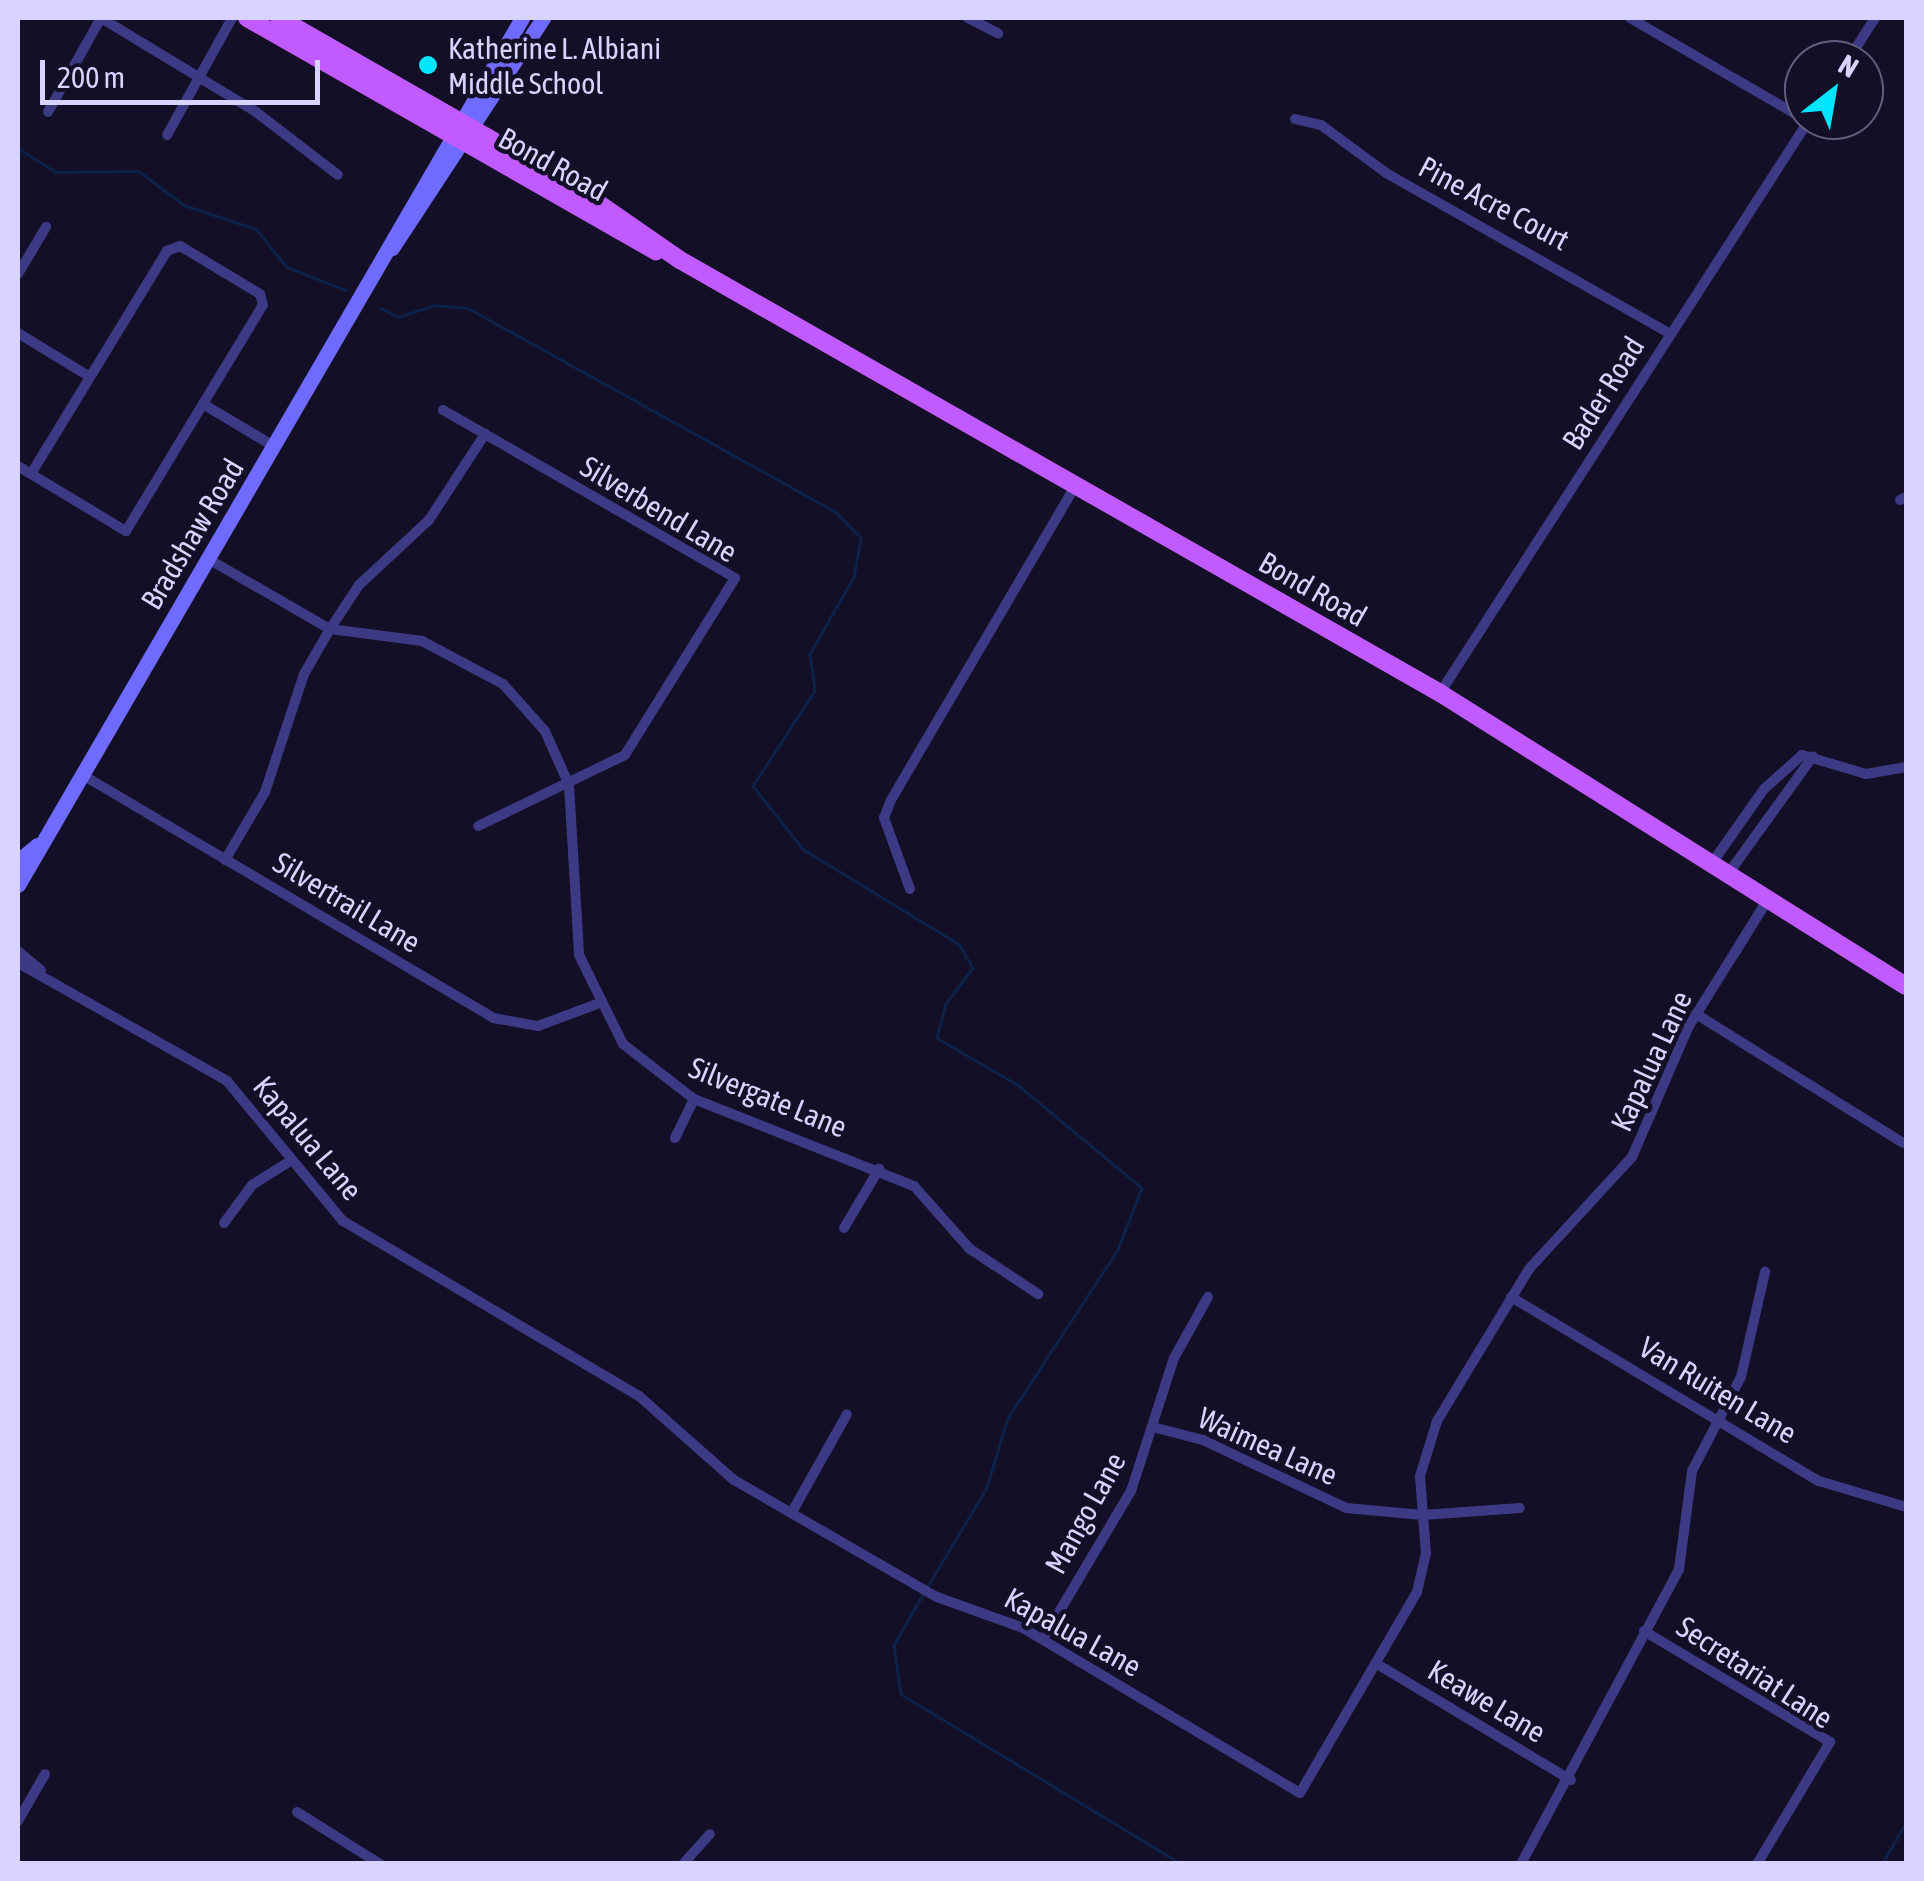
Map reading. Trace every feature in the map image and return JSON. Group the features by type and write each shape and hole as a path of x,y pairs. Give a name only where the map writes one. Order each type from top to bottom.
{"main road":[{"name":"Bond Road","path":"247,18 622,218 680,260"},
{"name":"Bond Road","path":"279,18 462,134 548,194 680,260 1440,692 1906,986"},
{"name":"Bradshaw Road","path":"462,134 522,18"},
{"name":"Bradshaw Road","path":"18,884 37,845 210,560 390,249 462,134 543,18"},
{"path":"548,194 622,218"},
{"name":"Bradshaw Road","path":"18,861 37,845"}],"street":[{"path":"48,112 101,18 197,76 338,175"},
{"path":"167,135 232,18"},
{"path":"968,18 998,32"},
{"path":"1630,18 1784,107"},
{"path":"1861,40 1875,18"},
{"name":"Pine Acre Court","path":"1295,119 1321,125 1386,173 1670,334"},
{"name":"Bader Road","path":"1440,692 1794,140"},
{"path":"18,274 46,227"},
{"path":"18,466 31,474 126,531 263,305 260,294 180,246 166,251 31,474"},
{"path":"18,333 90,378"},
{"path":"202,404 276,447"},
{"name":"Silverbend Lane","path":"444,410 735,578 633,746 604,772 570,785"},
{"path":"226,860 265,792 304,674 330,629 374,569 430,520 485,434"},
{"path":"910,889 884,818 891,800 1076,485"},
{"name":"Silvergate Lane","path":"210,560 330,629 422,642 486,671 534,716 570,785 576,936 597,1004 636,1058 694,1099 914,1186 970,1249 1038,1294"},
{"path":"1728,874 1813,756"},
{"path":"1712,863 1764,789 1795,760 1813,756 1866,774 1906,767"},
{"name":"Silvertrail Lane","path":"81,774 493,1018 538,1026 597,1004"},
{"path":"478,826 570,785"},
{"name":"Kapalua Lane","path":"18,950 42,971 227,1081 343,1221 639,1396 715,1466 938,1597 1043,1639 1300,1792 1417,1592 1428,1438 1511,1297 1548,1244 1632,1156 1696,1014 1768,899"},
{"name":"Kapalua Lane","path":"18,963 42,971"},
{"path":"1696,1014 1903,1144"},
{"path":"675,1138 694,1099"},
{"path":"224,1223 252,1185 292,1160"},
{"path":"844,1228 879,1169"},
{"name":"Secretariat Lane","path":"1522,1864 1571,1780 1679,1569 1686,1491 1746,1362 1765,1272"},
{"name":"Mango Lane","path":"1043,1639 1131,1491 1174,1358 1208,1297"},
{"name":"Van Ruiten Lane","path":"1511,1297 1834,1488 1906,1508"},
{"path":"792,1512 847,1414"},
{"name":"Waimea Lane","path":"1153,1427 1203,1440 1319,1500 1422,1516 1520,1508"},
{"name":"Secretariat Lane","path":"1644,1631 1830,1742 1757,1864"},
{"name":"Keawe Lane","path":"1376,1664 1571,1780"},
{"path":"18,1820 45,1774"},
{"path":"297,1812 380,1864"},
{"path":"683,1864 710,1834"}],"waterway":[{"path":"18,148 56,172 139,171 184,205 256,229 287,267 346,290"},
{"path":"381,308 398,317 434,305 468,308 836,512 861,538 854,577 810,654 815,691 753,786 803,849 960,945 973,968 946,1004 937,1038 1018,1085 1142,1188 1118,1250 1008,1418 987,1488 927,1588"},
{"path":"923,1595 894,1645 901,1694 1182,1864"},
{"path":"1882,1864 1906,1822"}],"place":[{"name":"Katherine L. Albiani Middle School","path":"428,65"}]}
